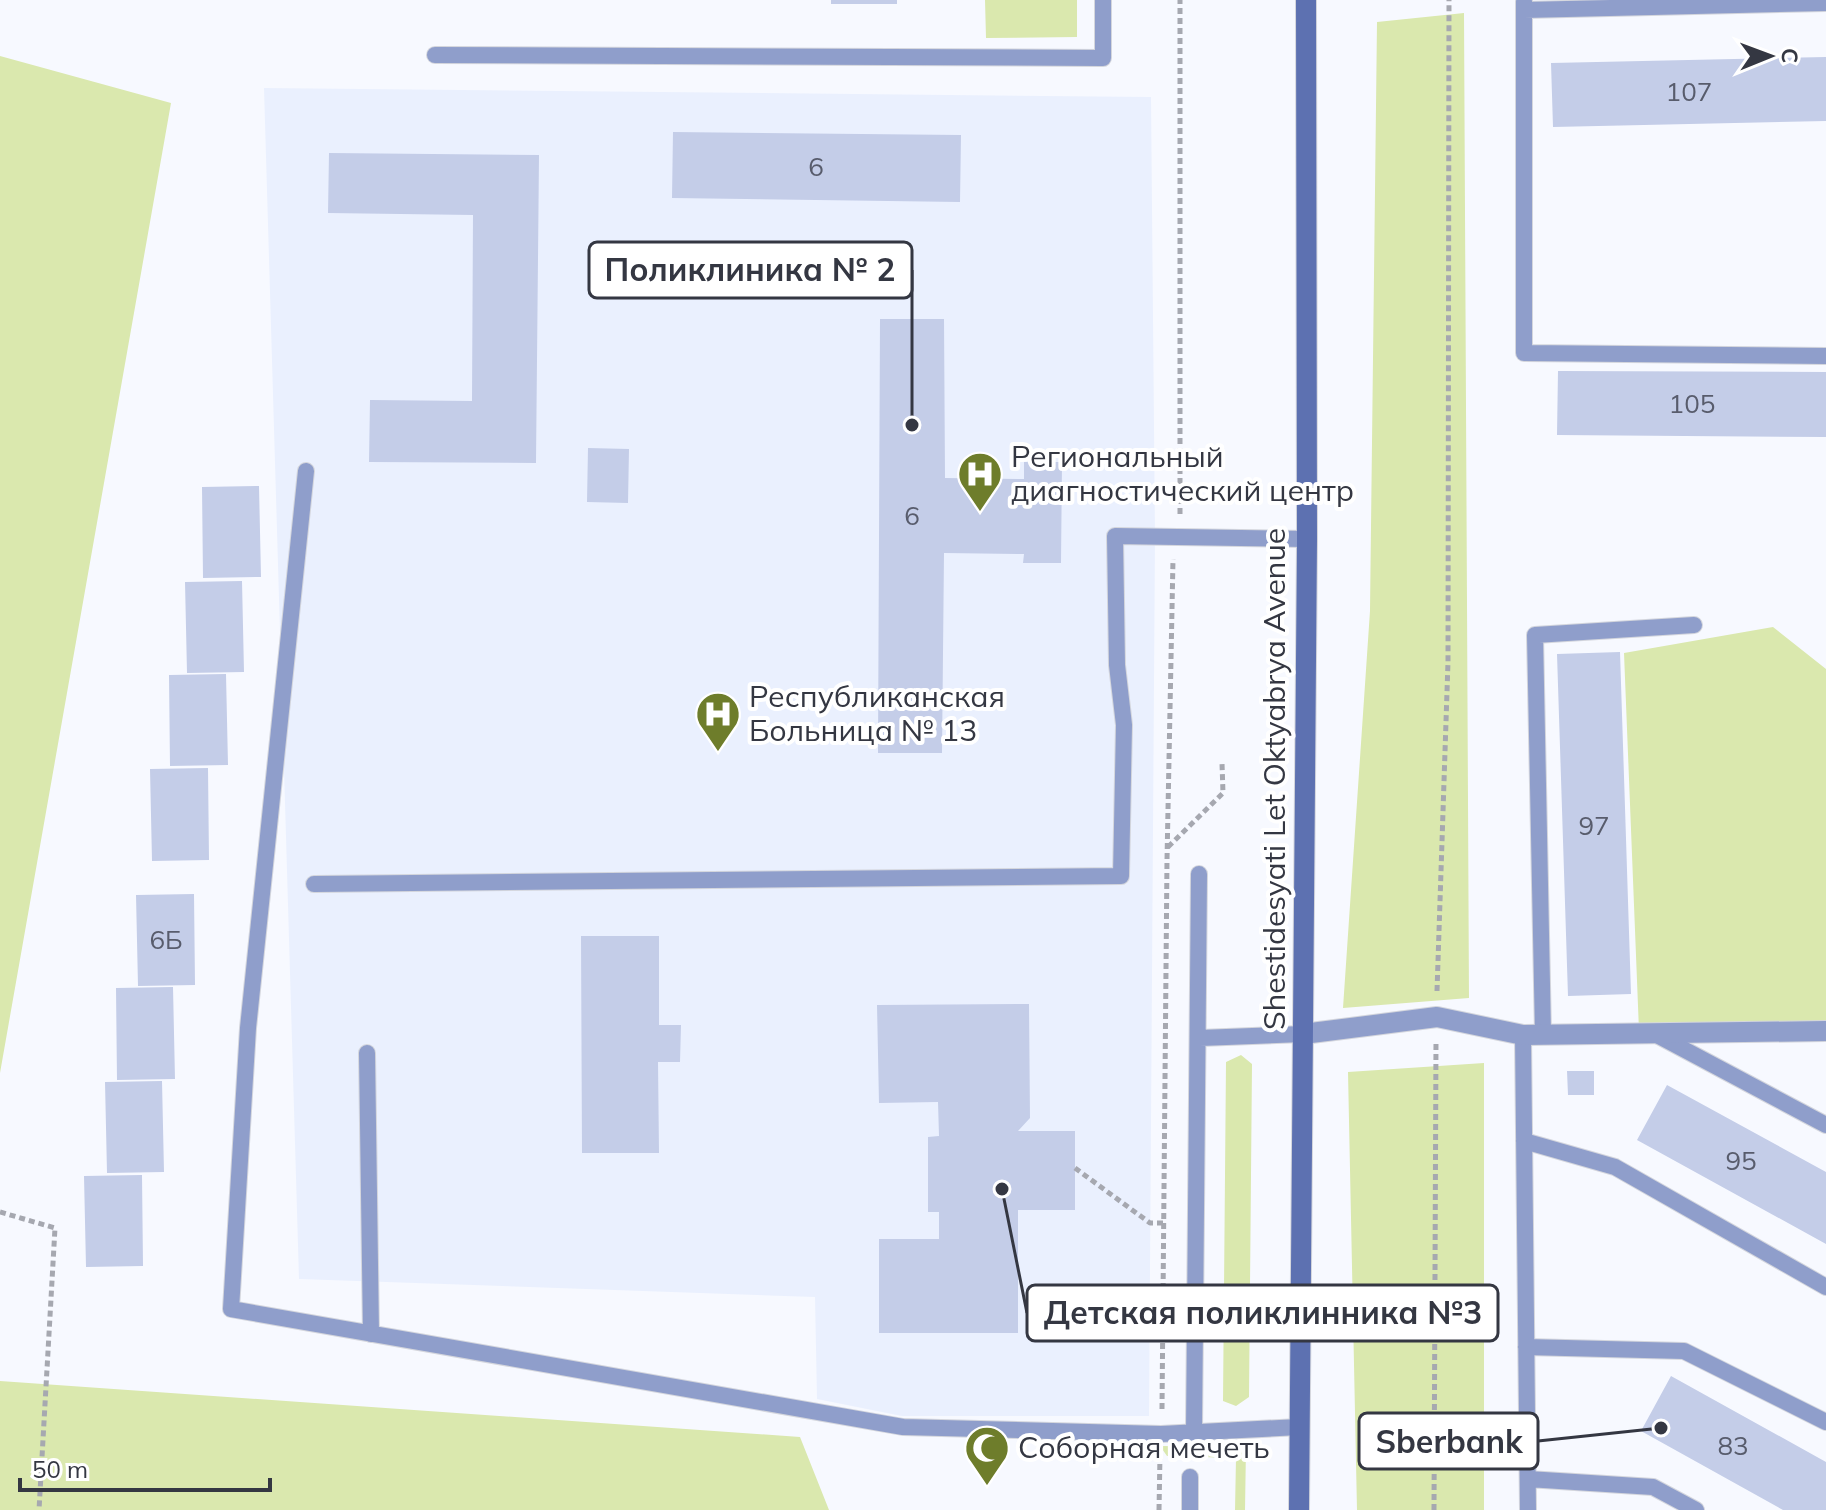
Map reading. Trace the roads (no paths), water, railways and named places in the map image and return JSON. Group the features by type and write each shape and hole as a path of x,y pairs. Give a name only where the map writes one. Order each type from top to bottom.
{"main road":[{"name":"Shestidesyati Let Oktyabrya Avenue","path":"1299,1510 1307,539 1306,0"}],"street":[{"path":"1303,1034 1437,1017 1533,1035 1826,1031"}],"lane":[{"path":"435,55 1103,58 1103,0"},
{"path":"1826,3 1524,5 1524,353 1826,356"},
{"path":"306,471 248,1028 231,1309 903,1427 1161,1434 1299,1427"},
{"path":"314,884 1121,876 1124,725 1117,665 1115,536 1307,539"},
{"path":"1528,1510 1524,1141 1533,1035 1535,635 1694,625"},
{"path":"1194,1433 1200,1038 1199,874"},
{"path":"1654,1033 1826,1125"},
{"path":"1200,1038 1303,1034"},
{"path":"367,1053 371,1334"},
{"path":"1524,1141 1615,1167 1826,1287"},
{"path":"1526,1347 1684,1351 1826,1422"},
{"path":"1190,1477 1190,1510"},
{"path":"1528,1479 1653,1487 1696,1510"}],"place":[{"name":"Поликлиника № 2","path":"912,425"},
{"name":"Региональный диагностический центр","path":"980,513"},
{"name":"Республиканская Больница № 13","path":"718,753"},
{"name":"Детская поликлинника №3","path":"1002,1189"},
{"name":"Sberbank","path":"1661,1428"},
{"name":"Соборная мечеть","path":"987,1487"}]}
